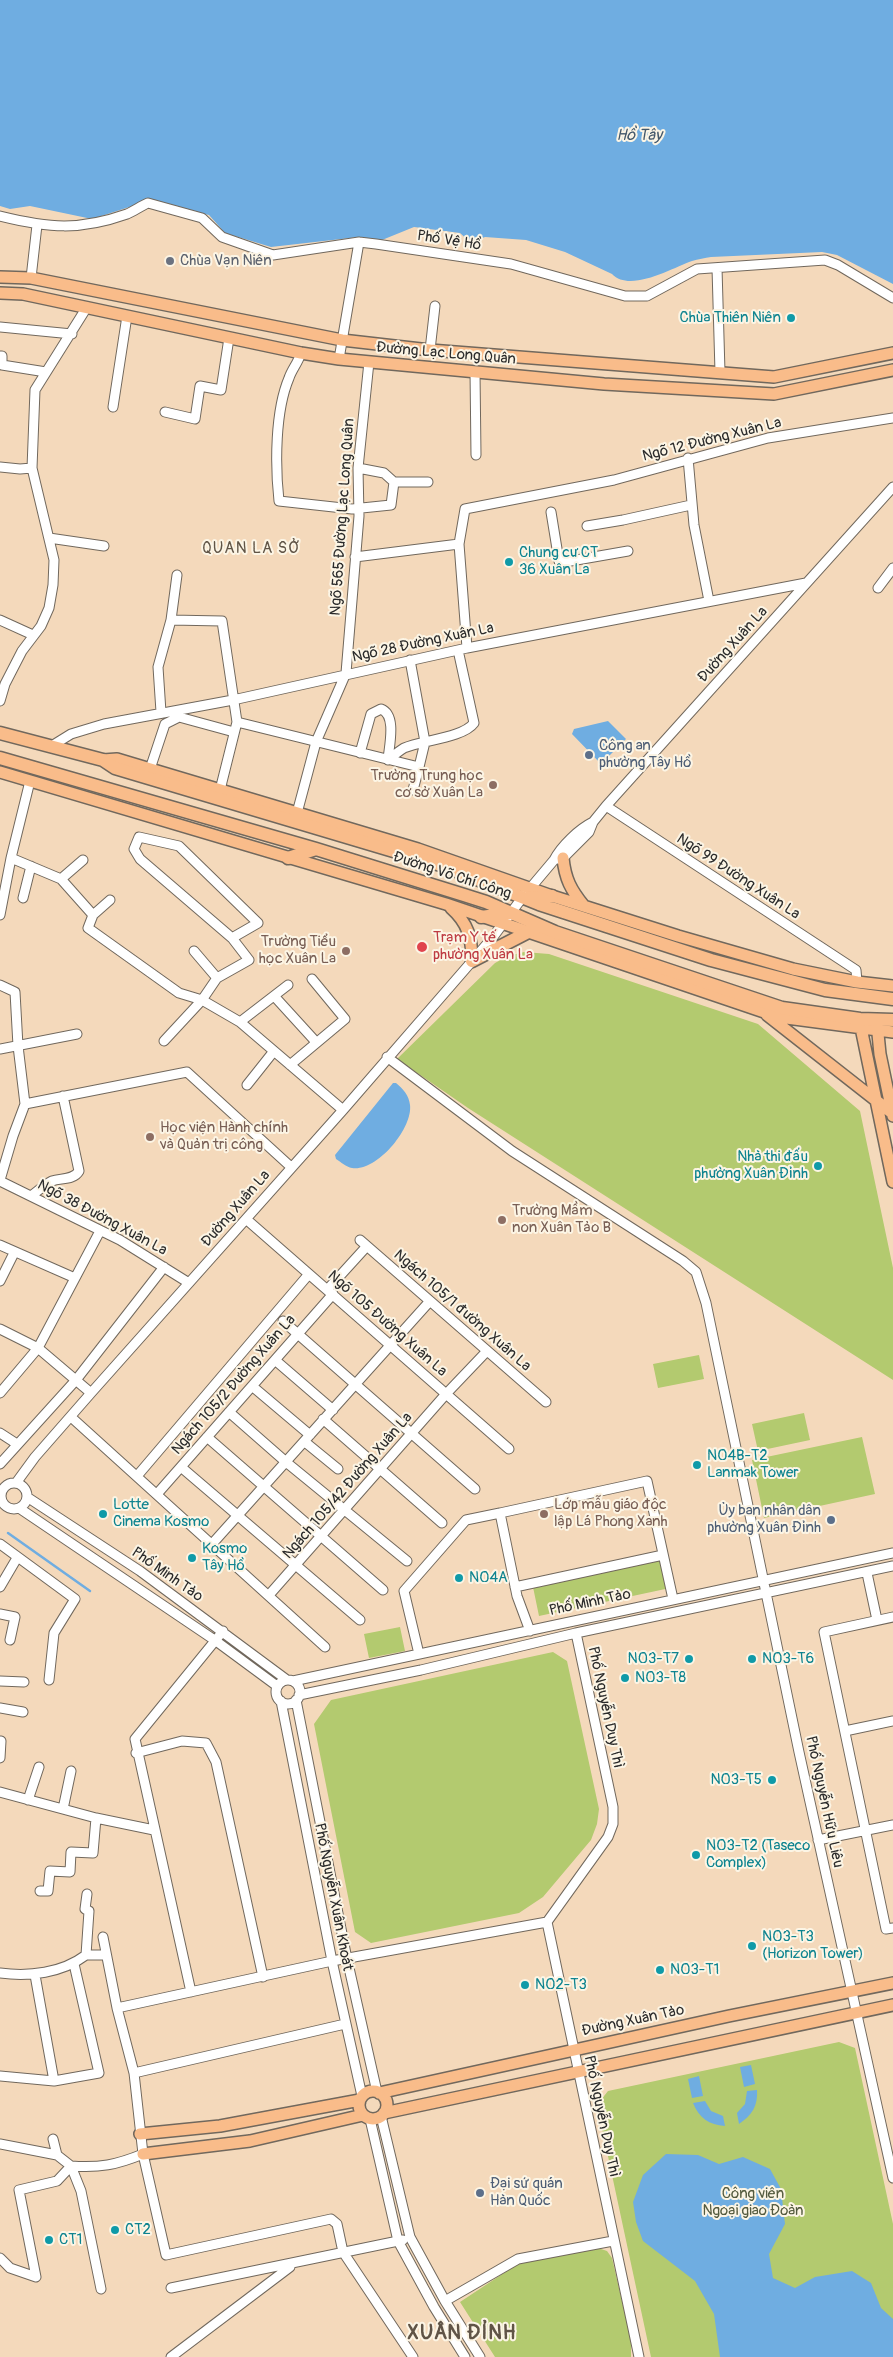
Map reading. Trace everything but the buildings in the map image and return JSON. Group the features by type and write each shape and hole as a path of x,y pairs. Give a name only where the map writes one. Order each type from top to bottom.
{"highway":[{"name":"Đường Võ Chí Công","path":"0,733 103,760 115,768 444,866 488,883 526,893 711,960 789,982 845,994 893,999"},
{"name":"Đường Võ Chí Công","path":"0,758 316,849 471,897 569,937 782,1008 877,1025 893,1020"},
{"path":"288,858 316,849"},
{"path":"481,871 488,883"},
{"path":"526,893 552,896"},
{"path":"481,917 512,913"},
{"path":"472,961 540,926"},
{"path":"569,937 578,948"},
{"path":"778,1017 812,1013"}],"main road":[{"name":"Đường Lạc Long Quân","path":"0,277 31,278 161,306 342,340 430,350 774,377 893,353"},
{"name":"Đường Lạc Long Quân","path":"0,293 23,294 301,353 339,359 604,384 774,394 893,370"},
{"name":"Đường Võ Chí Công","path":"103,760 117,759 297,812 481,871 526,893"},
{"name":"Đường Võ Chí Công","path":"0,772 446,904 778,1017 860,1023"},
{"path":"559,859 570,888 584,906"},
{"path":"552,896 769,962 856,982 893,986"},
{"path":"446,904 462,918 471,935 472,961"},
{"path":"764,1012 876,1100 892,1115"},
{"path":"860,1023 893,1182"},
{"name":"Đường Võ Chí Công","path":"877,1025 893,1032"},
{"path":"877,1025 880,1054 892,1115"},
{"name":"Đường Xuân Tảo","path":"378,2093 893,1983"},
{"path":"143,2154 250,2140 375,2116 893,2005"},
{"path":"140,2134 220,2126 361,2098 370,2092 378,2093 386,2100 386,2109 375,2116"},
{"path":"361,2098 359,2109 375,2116"}],"street":[{"name":"Phố Vệ Hồ","path":"0,216 37,225 80,225 130,213 148,203 202,218 222,238 273,255 359,242 511,264 625,296 647,296 690,272 717,268 825,260 893,298"},
{"path":"31,278 37,225"},
{"path":"339,359 359,242"},
{"path":"717,268 720,372"},
{"path":"430,350 435,306"},
{"path":"0,701 2,684 22,651 41,626 49,608 53,585 54,560 42,517 32,468 35,390 72,334 87,307"},
{"path":"113,406 128,316"},
{"path":"0,327 72,334"},
{"path":"165,412 195,419 200,386 220,390 229,338"},
{"path":"301,353 289,377 278,422 279,501 352,509 390,504 394,482"},
{"path":"0,356 2,356 2,365 46,372"},
{"name":"Ngõ 565 Đường Lạc Long Quân","path":"297,812 316,742 346,673 360,507 358,468 369,362"},
{"path":"475,372 476,455"},
{"name":"Ngõ 12 Đường Xuân La","path":"459,544 465,509 614,480 688,458 768,438 893,418"},
{"path":"688,458 692,505 709,601"},
{"path":"0,467 20,470 32,468"},
{"path":"358,468 384,473 394,482 428,482"},
{"name":"Đường Xuân La","path":"16,1483 35,1457 343,1110 472,961 526,893 589,832 593,822 606,806 893,487"},
{"path":"588,526 692,505"},
{"path":"551,512 559,562 628,551"},
{"path":"49,538 104,546"},
{"path":"355,557 459,544 462,649 474,723 464,731 404,748 388,760"},
{"path":"878,588 893,568"},
{"path":"161,712 158,667 171,620 178,574"},
{"name":"Ngõ 28 Đường Xuân La","path":"50,747 71,734 104,724 233,700 346,673 462,649 806,583"},
{"path":"0,620 33,635"},
{"path":"171,620 222,621 235,727 220,790"},
{"path":"410,660 425,742 413,790"},
{"path":"360,753 371,714 380,709 385,711 390,718 388,760"},
{"path":"150,769 165,724 171,719 179,717 316,742 418,767"},
{"path":"0,915 11,858 30,781"},
{"name":"Ngõ 99 Đường Xuân La","path":"606,806 856,970 856,982"},
{"path":"164,1041 202,1000 217,978 249,960 232,938 148,868 136,854 134,849 136,839 139,837 179,846 258,923 232,938"},
{"path":"11,858 61,879 93,915"},
{"path":"61,879 83,860"},
{"path":"23,898 31,866"},
{"path":"110,900 93,915 88,928 179,993 202,1000 240,1022 343,1110"},
{"path":"194,951 217,978"},
{"path":"290,1064 345,1019 312,979"},
{"path":"0,985 16,992 18,1046 25,1104 0,1180"},
{"path":"240,1022 275,997 288,985"},
{"path":"275,997 316,1042"},
{"path":"0,1050 77,1034"},
{"path":"247,1085 274,1051"},
{"name":"Phố Nguyễn Hữu Liêu","path":"387,1057 512,1151 691,1266 700,1282 706,1303 818,1840 893,2178"},
{"path":"25,1104 187,1072 291,1167"},
{"path":"32,1196 53,1181 72,1176 79,1170 62,1096"},
{"name":"Ngõ 38 Đường Xuân La","path":"0,1180 100,1231 189,1283"},
{"name":"Ngõ 105 Đường Xuân La","path":"246,1219 509,1449"},
{"path":"0,1393 38,1348 100,1231"},
{"name":"Ngách 105/1 đường Xuân La","path":"330,1292 364,1243 546,1402"},
{"path":"0,1246 75,1278"},
{"path":"0,1281 14,1253"},
{"path":"0,1464 76,1380 164,1267"},
{"path":"137,1476 309,1274"},
{"name":"Ngách 105/2 Đường Xuân La","path":"157,1494 298,1333 330,1292"},
{"path":"212,1544 236,1515 333,1410 389,1344 430,1301"},
{"path":"283,1320 475,1489"},
{"path":"0,1329 38,1348 91,1393"},
{"name":"Ngách 105/42 Đường Xuân La","path":"270,1595 411,1433 487,1351"},
{"path":"274,1360 333,1410"},
{"path":"252,1386 338,1469"},
{"path":"229,1412 286,1462 408,1561"},
{"path":"71,1417 270,1595 325,1647"},
{"path":"323,1419 379,1470 442,1523"},
{"path":"0,1433 17,1444"},
{"path":"207,1437 383,1590"},
{"path":"180,1466 360,1620"},
{"path":"419,1654 404,1592 466,1520 647,1481 673,1599"},
{"path":"16,1483 25,1488 27,1497 24,1505 19,1508 8,1507 1,1503 2,1486 16,1483"},
{"name":"Phố Minh Tảo","path":"27,1497 140,1571 290,1680 893,1552"},
{"name":"Phố Minh Tảo","path":"19,1508 216,1641 277,1686"},
{"path":"500,1513 515,1587 530,1630"},
{"path":"0,1544 75,1598 54,1633 49,1680"},
{"path":"515,1587 663,1555"},
{"path":"0,1587 17,1558"},
{"name":"Phố Minh Tảo","path":"297,1698 576,1633 868,1573 893,1566"},
{"path":"868,1573 878,1620"},
{"path":"0,1614 15,1617 10,1640"},
{"path":"893,1617 824,1632 886,1929 893,1928"},
{"path":"191,1992 136,1753 135,1739 223,1632"},
{"name":"Phố Nguyễn Duy Thì","path":"576,1633 594,1726 613,1807 612,1824 608,1837 547,1922 639,2357"},
{"path":"297,1698 290,1703 281,1701 276,1694 277,1686 290,1680 299,1689 297,1698 347,1959 378,2093"},
{"path":"0,1681 24,1682"},
{"name":"Phố Nguyễn Xuân Khoát","path":"281,1701 361,2098"},
{"path":"0,1708 23,1712"},
{"path":"845,1731 893,1721"},
{"path":"0,1758 1,1741"},
{"path":"136,1753 182,1741 206,1743 212,1750 263,1977"},
{"path":"28,1800 39,1767"},
{"path":"63,1809 71,1771"},
{"path":"0,1792 96,1818 154,1830"},
{"path":"40,1891 48,1891 50,1871 70,1872 71,1852 93,1853 96,1818"},
{"path":"818,1840 893,1824"},
{"path":"86,1955 87,1922 90,1912 85,1909 87,1894"},
{"path":"117,2008 332,1961 547,1922"},
{"path":"103,1937 117,2008 134,2073 143,2154 166,2255 331,2219 337,2224 342,2252 413,2357"},
{"path":"0,1973 35,1975 74,1964 86,1955 106,1955"},
{"path":"0,2076 54,2081 99,2073 74,1964"},
{"path":"35,1975 54,2081"},
{"path":"134,2073 345,2024"},
{"path":"375,2116 410,2237 444,2301 480,2357"},
{"path":"375,2116 398,2241 434,2307 465,2357"},
{"path":"53,2139 57,2155"},
{"path":"0,2144 57,2155 71,2166 81,2191 101,2289"},
{"path":"71,2166 95,2168 114,2165 143,2154"},
{"path":"0,2258 10,2268 36,2277 19,2190 57,2181 71,2166"},
{"path":"172,2288 294,2264 410,2237"},
{"path":"444,2301 518,2259 613,2241"},
{"path":"171,2357 294,2264"}],"green space":[{"path":"524,952 549,954 758,1024 860,1111 893,1268 893,1380 468,1108 397,1059 495,963 508,956"},
{"path":"699,1355 704,1379 658,1388 653,1364"},
{"path":"804,1413 810,1440 758,1451 752,1424"},
{"path":"862,1437 875,1494 764,1518 752,1460"},
{"path":"663,1558 670,1588 539,1616 533,1587"},
{"path":"400,1627 405,1651 369,1658 364,1634"},
{"path":"553,1652 567,1661 599,1809 597,1824 591,1840 543,1897 519,1913 371,1943 355,1932 314,1724 331,1700"},
{"name":"Công viên Ngoại giao Đoàn","path":"839,2042 855,2048 893,2224 893,2357 651,2357 597,2105 608,2091"},
{"path":"598,2248 607,2251 612,2258 631,2340 631,2357 495,2357 460,2302 519,2263"}],"water":[{"name":"Hồ Tây","path":"0,0 893,0 893,284 837,255 822,252 711,257 692,261 651,277 629,281 620,279 565,252 526,240 485,237 471,243 460,233 414,227 382,240 359,237 271,247 225,233 209,215 148,201 92,219 30,206 10,209 0,206"},
{"path":"608,721 626,739 601,764 572,734 574,729"},
{"path":"393,1083 396,1083 405,1092 410,1105 406,1125 400,1136 392,1147 372,1163 362,1167 352,1168 346,1166 336,1159 335,1155"},
{"path":"751,2065 755,2084 744,2087 740,2067"},
{"path":"699,2076 703,2096 692,2098 688,2079"},
{"path":"757,2090 753,2110 739,2124 737,2113 745,2104 747,2091"},
{"path":"705,2101 711,2111 723,2116 725,2126 709,2122 698,2113 693,2103"},
{"path":"666,2154 698,2155 719,2164 743,2157 770,2169 781,2189 785,2224 769,2254 773,2278 795,2288 815,2277 852,2271 871,2283 881,2308 893,2319 893,2357 720,2357 714,2314 695,2281 643,2241 636,2222 633,2202 643,2175"}],"waterway":[{"path":"8,1533 90,1591"}],"place":[{"name":"Chùa Vạn Niên","path":"170,261"},
{"name":"Chùa Thiên Niên","path":"791,318"},
{"name":"Chung cư CT 36 Xuân La","path":"509,562"},
{"name":"Công an phường Tây Hồ","path":"589,755"},
{"name":"Trường Trung học cơ sở Xuân La","path":"493,785"},
{"name":"Trạm Y tế phường Xuân La","path":"422,947"},
{"name":"Trường Tiểu học Xuân La","path":"346,951"},
{"name":"Học viện Hành chính và Quản trị công","path":"150,1137"},
{"name":"Nhà thi đấu phường Xuân Đỉnh","path":"818,1166"},
{"name":"Trường Mầm non Xuân Tảo B","path":"502,1220"},
{"name":"N04B-T2 Lanmak Tower","path":"697,1465"},
{"name":"Lotte Cinema Kosmo","path":"103,1514"},
{"name":"Lớp mẫu giáo độc lập Lá Phong Xanh","path":"544,1514"},
{"name":"Ủy ban nhân dân phường Xuân Đỉnh","path":"831,1520"},
{"name":"Kosmo Tây Hồ","path":"192,1558"},
{"name":"N04A","path":"459,1578"},
{"name":"N03-T7","path":"689,1659"},
{"name":"N03-T6","path":"752,1659"},
{"name":"N03-T8","path":"625,1678"},
{"name":"N03-T5","path":"772,1780"},
{"name":"N03-T2 (Taseco Complex)","path":"696,1855"},
{"name":"N03-T3 (Horizon Tower)","path":"752,1946"},
{"name":"N03-T1","path":"660,1970"},
{"name":"N02-T3","path":"525,1985"},
{"name":"Đại sứ quán Hàn Quốc","path":"480,2193"},
{"name":"CT2","path":"115,2230"},
{"name":"CT1","path":"49,2240"}],"district":[{"name":"QUAN LA SỞ","path":"251,549"},
{"name":"XUÂN ĐỈNH","path":"462,2334"}]}
